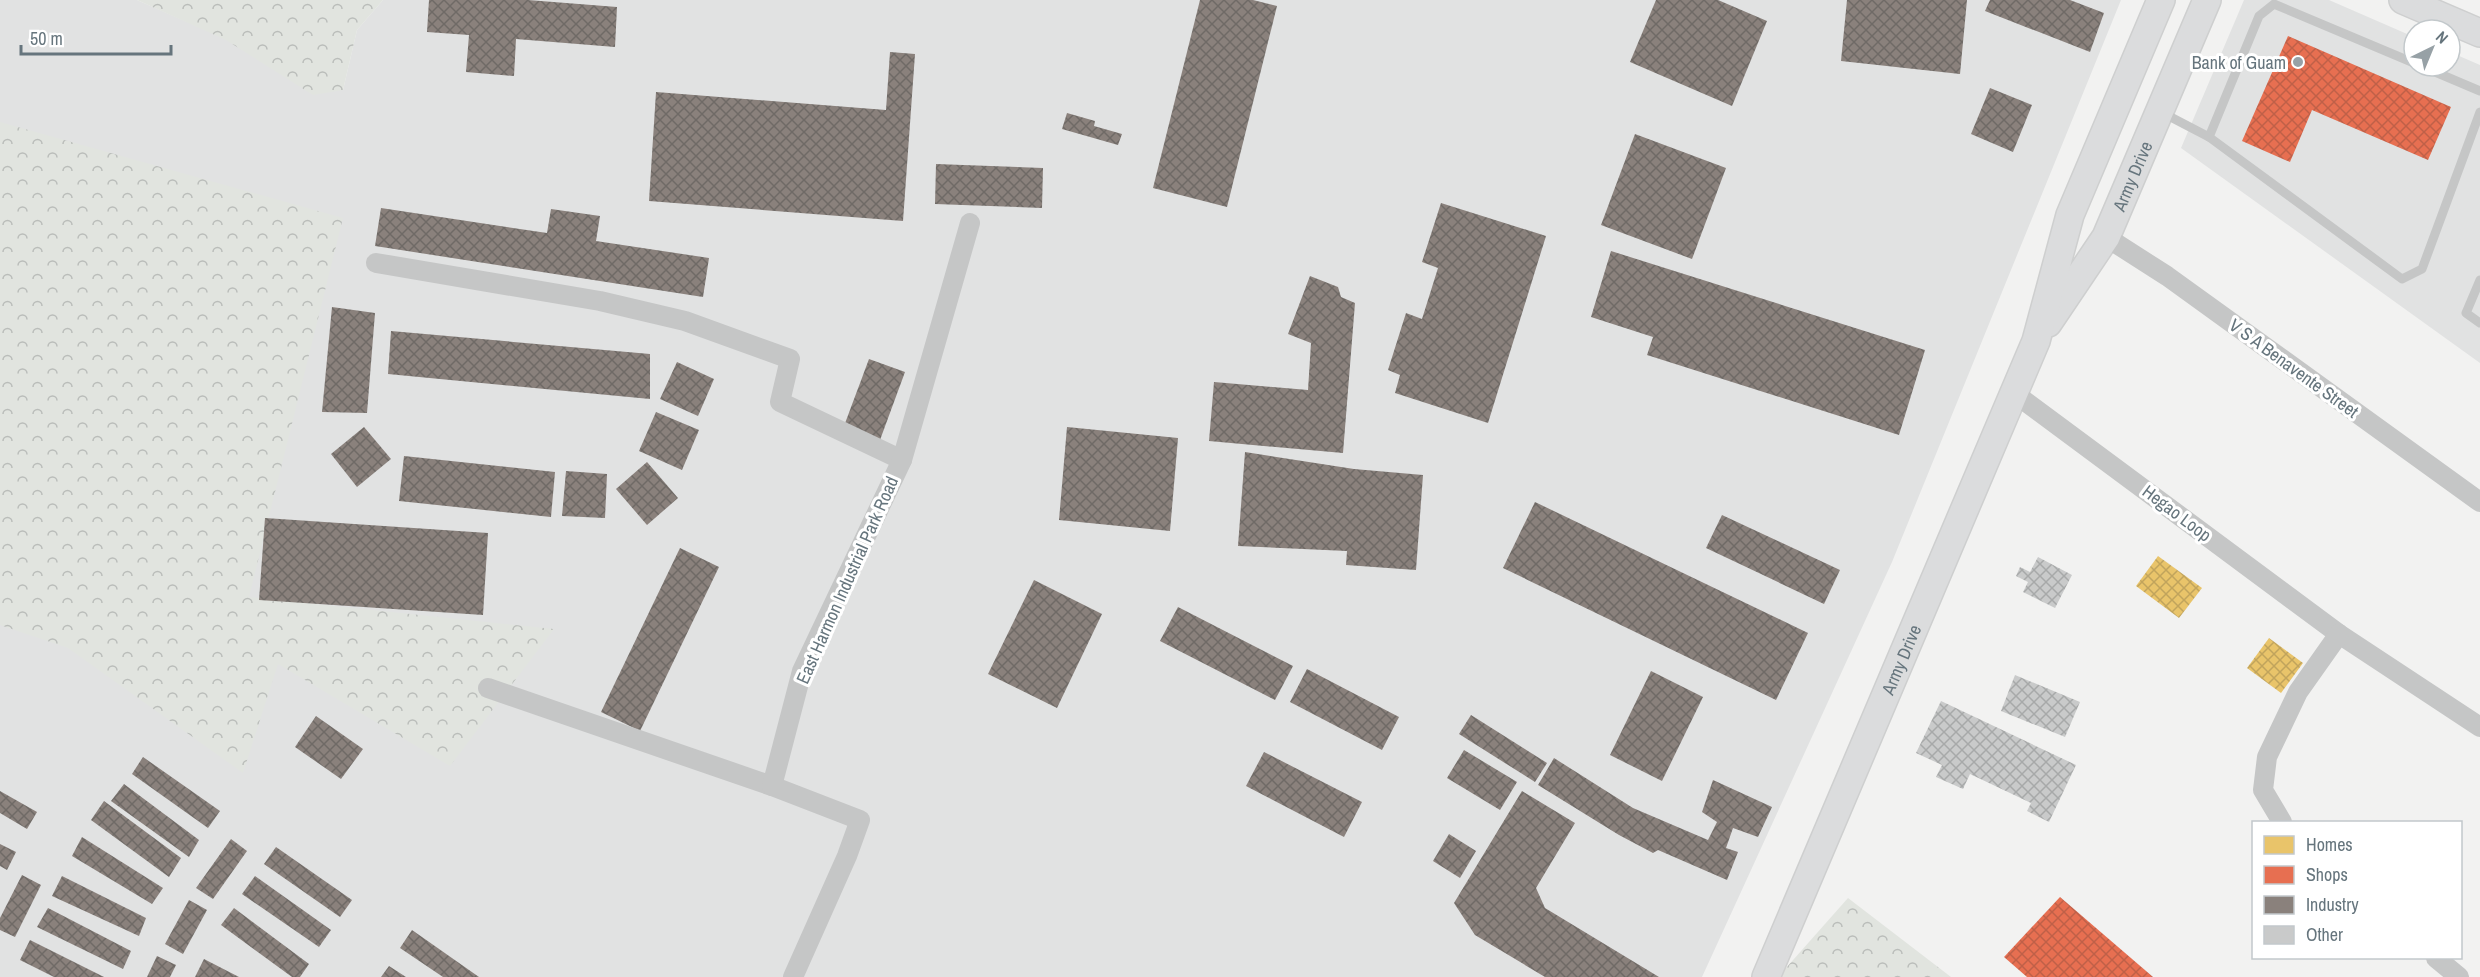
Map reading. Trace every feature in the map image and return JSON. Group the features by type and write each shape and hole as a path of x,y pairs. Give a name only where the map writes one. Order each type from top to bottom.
{"main road":[{"name":"Army Drive","path":"1766,977 2036,341 2070,215 2162,0"},
{"name":"Army Drive","path":"2036,341 2106,237 2207,0"},
{"path":"2403,0 2480,33"}],"street":[{"path":"902,460 970,223"},
{"name":"V S A Benavente Street","path":"2106,237 2176,283 2480,502"},
{"name":"East Harmon Industrial Park Road","path":"376,263 600,301 685,321 790,359 780,402 902,460 802,671 772,786"},
{"name":"Hegao Loop","path":"2014,393 2339,634 2480,727"},
{"path":"2281,821 2263,790 2267,757 2298,692 2339,634"},
{"path":"488,688 772,786 860,820 793,977"},
{"path":"2438,959 2459,977"}],"lane":[{"path":"2209,137 2259,16 2274,4 2402,58"},
{"path":"2449,78 2480,91"},
{"path":"2160,111 2209,137 2402,279 2422,269 2480,112"},
{"path":"2480,280 2466,314 2480,323"}],"shaded area":[{"path":"0,0 137,0 343,90 357,30 383,0 2121,0 1892,562 1702,977 0,977"},
{"path":"2244,0 2329,0 2402,32 2402,78 2462,78 2462,57 2480,65 2480,363 2181,148"}],"green space":[{"path":"137,0 383,0 357,30 343,90 313,95 226,40"},
{"path":"0,122 343,218 249,597 554,629 450,766 278,664 243,773 68,648 0,625"},
{"path":"1848,898 1951,977 1778,977"}],"building: Homes":[{"path":"2158,556 2202,588 2179,618 2136,586"},
{"path":"2269,638 2303,663 2281,693 2247,668"}],"building: Shops":[{"path":"2288,36 2451,107 2428,160 2312,110 2290,162 2242,141"},
{"path":"2060,897 2153,977 2027,977 2004,957"}],"building: Industry":[{"path":"429,0 528,0 617,7 615,47 516,39 514,76 466,72 469,35 427,32"},
{"path":"1200,0 1253,0 1277,6 1227,207 1153,188"},
{"path":"1656,0 1718,0 1767,21 1732,106 1630,62"},
{"path":"1847,0 1967,0 1960,74 1841,61"},
{"path":"1990,0 2070,0 2104,13 2090,52 1985,11"},
{"path":"890,52 915,54 903,221 649,201 656,92 886,110"},
{"path":"1990,88 2032,105 2013,152 1971,134"},
{"path":"1067,113 1095,121 1094,126 1122,134 1118,145 1062,129"},
{"path":"1635,134 1726,168 1692,259 1601,225"},
{"path":"936,164 1043,168 1042,208 935,204"},
{"path":"1441,203 1546,236 1488,423 1395,393 1400,375 1388,370 1406,313 1422,319 1438,268 1422,262"},
{"path":"381,208 547,233 551,209 600,216 596,241 709,258 703,297 375,246"},
{"path":"1611,251 1925,350 1899,435 1647,355 1653,337 1591,317"},
{"path":"1310,276 1338,287 1341,297 1355,303 1343,453 1209,441 1214,382 1308,390 1311,343 1288,334"},
{"path":"332,307 375,313 367,413 322,412"},
{"path":"391,331 650,354 650,399 388,374"},
{"path":"869,359 905,372 880,440 844,426"},
{"path":"677,362 714,379 698,416 660,399"},
{"path":"656,412 699,430 682,470 639,451"},
{"path":"364,427 391,459 357,487 331,454"},
{"path":"1067,427 1178,438 1170,531 1059,520"},
{"path":"1245,452 1354,469 1423,475 1416,570 1346,565 1347,551 1238,546"},
{"path":"404,456 555,472 551,517 399,501"},
{"path":"647,462 678,498 647,525 616,489"},
{"path":"566,471 607,474 605,518 562,516"},
{"path":"1535,502 1808,633 1776,700 1503,568"},
{"path":"1722,515 1840,570 1824,604 1706,548"},
{"path":"265,518 488,533 483,615 259,600"},
{"path":"680,548 719,567 640,731 601,712"},
{"path":"1034,580 1102,614 1057,708 988,674"},
{"path":"1178,607 1293,666 1275,700 1160,641"},
{"path":"1307,669 1399,717 1382,750 1290,702"},
{"path":"1651,671 1703,697 1662,781 1610,755"},
{"path":"1471,715 1547,763 1535,782 1459,734"},
{"path":"316,716 363,749 341,779 295,747"},
{"path":"1464,750 1517,782 1500,810 1447,778"},
{"path":"1264,752 1362,802 1344,837 1246,786"},
{"path":"143,757 220,811 208,828 132,774"},
{"path":"1554,758 1633,808 1708,840 1717,822 1702,812 1713,780 1772,807 1758,837 1733,828 1726,848 1738,852 1727,880 1658,850 1653,853 1619,835 1538,785"},
{"path":"124,784 199,840 189,857 111,801"},
{"path":"0,791 37,812 27,829 0,813"},
{"path":"1522,791 1575,823 1536,888 1545,908 1659,977 1545,977 1475,935 1454,903"},
{"path":"104,801 181,858 169,877 91,820"},
{"path":"1449,834 1476,851 1460,878 1433,861"},
{"path":"82,837 163,888 152,904 72,856"},
{"path":"231,839 247,851 213,899 196,888"},
{"path":"0,844 16,852 7,870 0,866"},
{"path":"276,847 352,900 340,917 264,864"},
{"path":"22,875 41,885 15,937 0,930 0,918"},
{"path":"62,876 146,918 139,936 52,896"},
{"path":"255,876 331,930 319,947 242,894"},
{"path":"189,900 207,910 183,954 165,944"},
{"path":"48,908 131,951 123,969 37,927"},
{"path":"234,908 309,964 300,977 292,977 221,925"},
{"path":"412,930 479,977 443,977 400,948"},
{"path":"30,940 104,977 54,977 20,960"},
{"path":"157,956 176,965 170,977 147,977"},
{"path":"204,959 239,977 195,977"},
{"path":"389,966 406,977 381,977"}],"building: Other":[{"path":"2038,557 2072,575 2055,608 2023,592 2028,582 2016,576 2020,567 2030,572"},
{"path":"2015,675 2080,702 2065,737 2001,711"},
{"path":"1941,701 2076,765 2049,822 2027,811 2031,803 1970,774 1963,789 1936,777 1942,765 1916,753"}],"place":[{"name":"Bank of Guam","path":"2298,62"}]}
